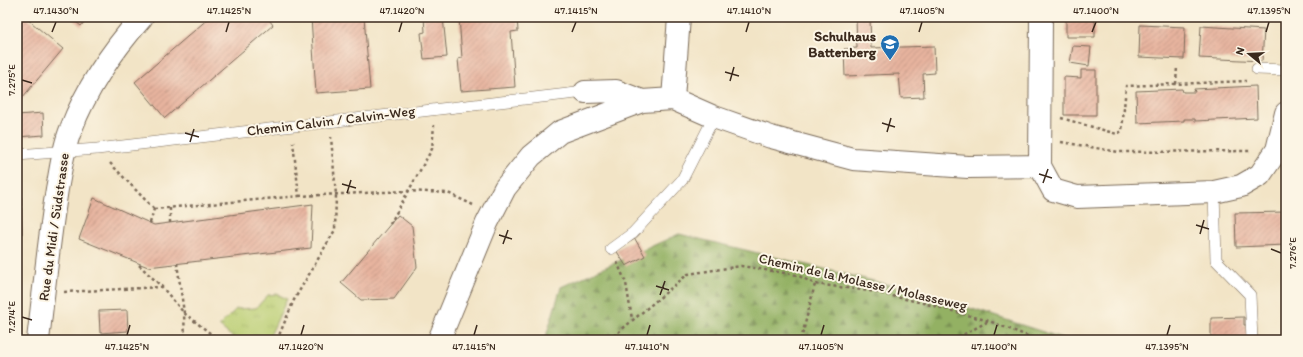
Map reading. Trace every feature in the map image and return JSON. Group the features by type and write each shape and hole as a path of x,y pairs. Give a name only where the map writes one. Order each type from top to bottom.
{"street":[{"name":"Rue du Midi / Südstrasse","path":"38,340 54,209 64,152 70,130 90,86 115,48 142,17"},
{"path":"673,98 679,17"},
{"path":"1041,17 1040,166 1053,190 1077,197 1214,192 1241,186 1260,175 1277,150 1286,113"},
{"name":"Chemin Calvin / Calvin-Weg","path":"585,92 616,90 642,101"},
{"path":"440,340 487,224 505,188 531,156 560,132 642,101 673,98 714,117 771,137 853,159 968,167 1040,166"}],"lane":[{"path":"1257,69 1286,70"},
{"name":"Chemin Calvin / Calvin-Weg","path":"17,155 97,149 435,108 585,92"},
{"path":"611,249 633,233 682,180 714,117"},
{"path":"1214,192 1216,260 1250,295 1252,340"}],"path":[{"path":"1176,66 1176,84"},
{"path":"1040,112 1120,134 1122,131 1126,86 1250,81"},
{"path":"390,224 407,191 432,149 435,108"},
{"path":"277,340 294,300 335,230 336,195 330,121"},
{"path":"291,125 299,196"},
{"path":"1040,138 1119,152 1277,150"},
{"path":"97,149 154,209"},
{"path":"154,209 299,196 407,191 448,193 473,206"},
{"path":"170,208 170,223"},
{"path":"150,223 154,209"},
{"path":"611,249 626,283 632,319"},
{"path":"177,264 184,313 185,340"},
{"path":"139,265 162,287 184,313 219,340"},
{"name":"Chemin de la Molasse / Molasseweg","path":"609,340 632,319 688,274 741,266 797,275 816,284 870,291 989,321 1038,340"},
{"path":"801,340 816,284"},
{"path":"57,292 162,287"},
{"path":"953,340 989,321"},
{"path":"1023,334 1032,340"}],"green space":[{"path":"679,234 923,293 1068,340 545,340 561,287"},
{"path":"277,294 287,299 268,340 236,340 219,326 236,309 256,308 268,295"}],"building":[{"path":"25,17 63,49 17,104 17,26"},
{"path":"70,17 88,17 81,26"},
{"path":"210,17 267,17 273,25 165,118 135,82"},
{"path":"311,17 364,17 370,89 316,93"},
{"path":"424,17 443,17 447,57 424,59 421,33 425,32"},
{"path":"459,17 517,17 518,31 511,32 515,87 461,91 458,59 462,58"},
{"path":"596,17 635,17 635,19 596,20"},
{"name":"Schulhaus Battenberg","path":"856,17 870,17 871,48 934,46 935,73 923,74 924,97 901,98 899,74 845,76 844,49 857,48"},
{"path":"1066,17 1095,17 1095,37 1066,37"},
{"path":"1140,25 1185,27 1184,59 1139,57"},
{"path":"1201,26 1264,30 1262,61 1199,58"},
{"path":"1073,46 1091,47 1089,66 1070,63"},
{"path":"1081,70 1096,70 1096,115 1064,115 1064,77 1081,78"},
{"path":"1256,86 1257,118 1195,121 1195,119 1184,119 1184,121 1137,123 1136,91 1182,89 1183,92 1195,92 1194,89"},
{"path":"43,113 44,135 17,137 17,115"},
{"path":"17,176 21,176 22,234 17,234"},
{"path":"94,198 154,225 313,204 311,248 148,267 79,239"},
{"path":"1286,212 1286,245 1236,247 1235,213"},
{"path":"398,215 412,226 417,267 394,299 361,300 341,283"},
{"path":"635,239 645,256 626,266 616,250"},
{"path":"127,310 128,331 100,333 99,311"},
{"path":"1244,317 1244,325 1247,325 1247,337 1244,337 1244,340 1211,340 1211,318"}],"place":[{"name":"Schulhaus Battenberg","path":"890,61"}]}
